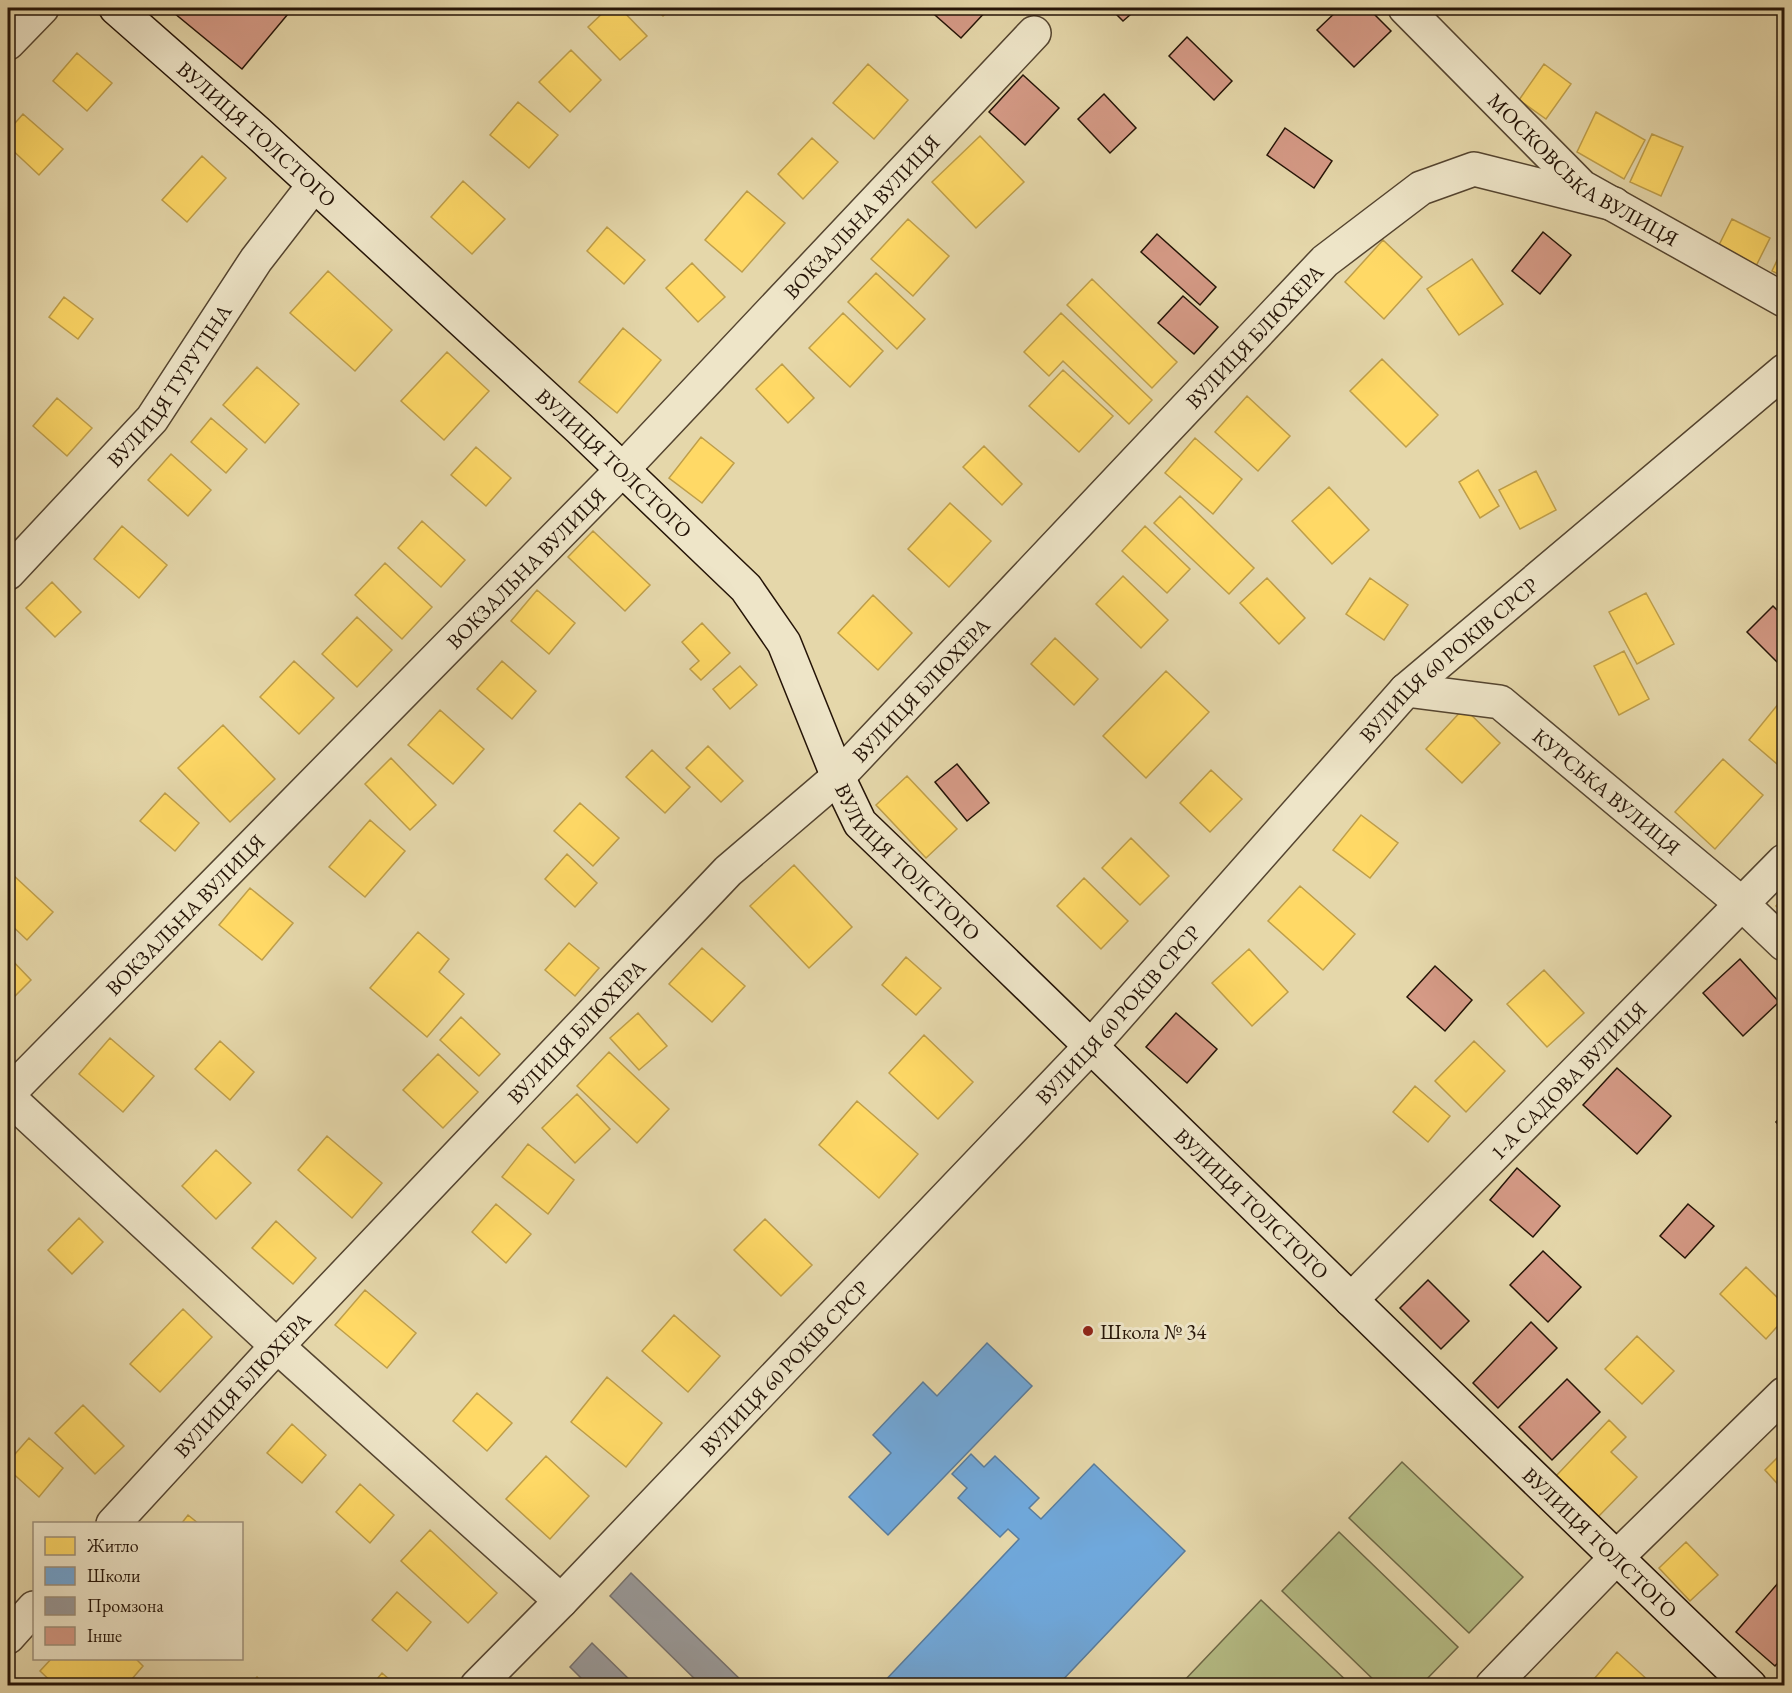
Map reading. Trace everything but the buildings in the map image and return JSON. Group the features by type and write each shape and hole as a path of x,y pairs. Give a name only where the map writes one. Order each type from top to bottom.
{"street":[{"path":"8,43 42,8"},
{"name":"ВУЛИЦЯ ТОЛСТОГО","path":"116,8 314,185 623,469 746,588 784,643 838,777 860,823 1092,1045 1351,1300 1750,1686"},
{"name":"МОСКОВСЬКА ВУЛИЦЯ","path":"1405,8 1582,187 1785,300"},
{"name":"ВОКЗАЛЬНА ВУЛИЦЯ","path":"8,1096 623,469 1034,33"},
{"name":"ВУЛИЦЯ БЛЮХЕРА","path":"115,1522 277,1346 728,871 838,777 1325,261 1421,188 1474,168 1614,204"},
{"name":"ВУЛИЦЯ ТУРУТІНА","path":"8,573 152,419 256,260 314,185"},
{"name":"ВУЛИЦЯ 60 РОКІВ СРСР","path":"477,1686 1092,1045 1406,690 1785,371"},
{"name":"КУРСЬКА ВУЛИЦЯ","path":"1406,690 1500,702 1742,904 1785,944"},
{"name":"1-А САДОВА ВУЛИЦЯ","path":"1351,1300 1785,861"},
{"path":"8,1096 277,1346 561,1600"},
{"path":"1492,1686 1616,1558 1785,1394"},
{"path":"8,1637 33,1609"}],"green space":[{"path":"1402,1462 1523,1577 1469,1633 1349,1518"},
{"path":"1339,1532 1458,1647 1421,1685 1379,1685 1282,1591"},
{"path":"1261,1600 1351,1685 1180,1685"}],"place":[{"name":"Школа № 34","path":"1088,1331"}]}
